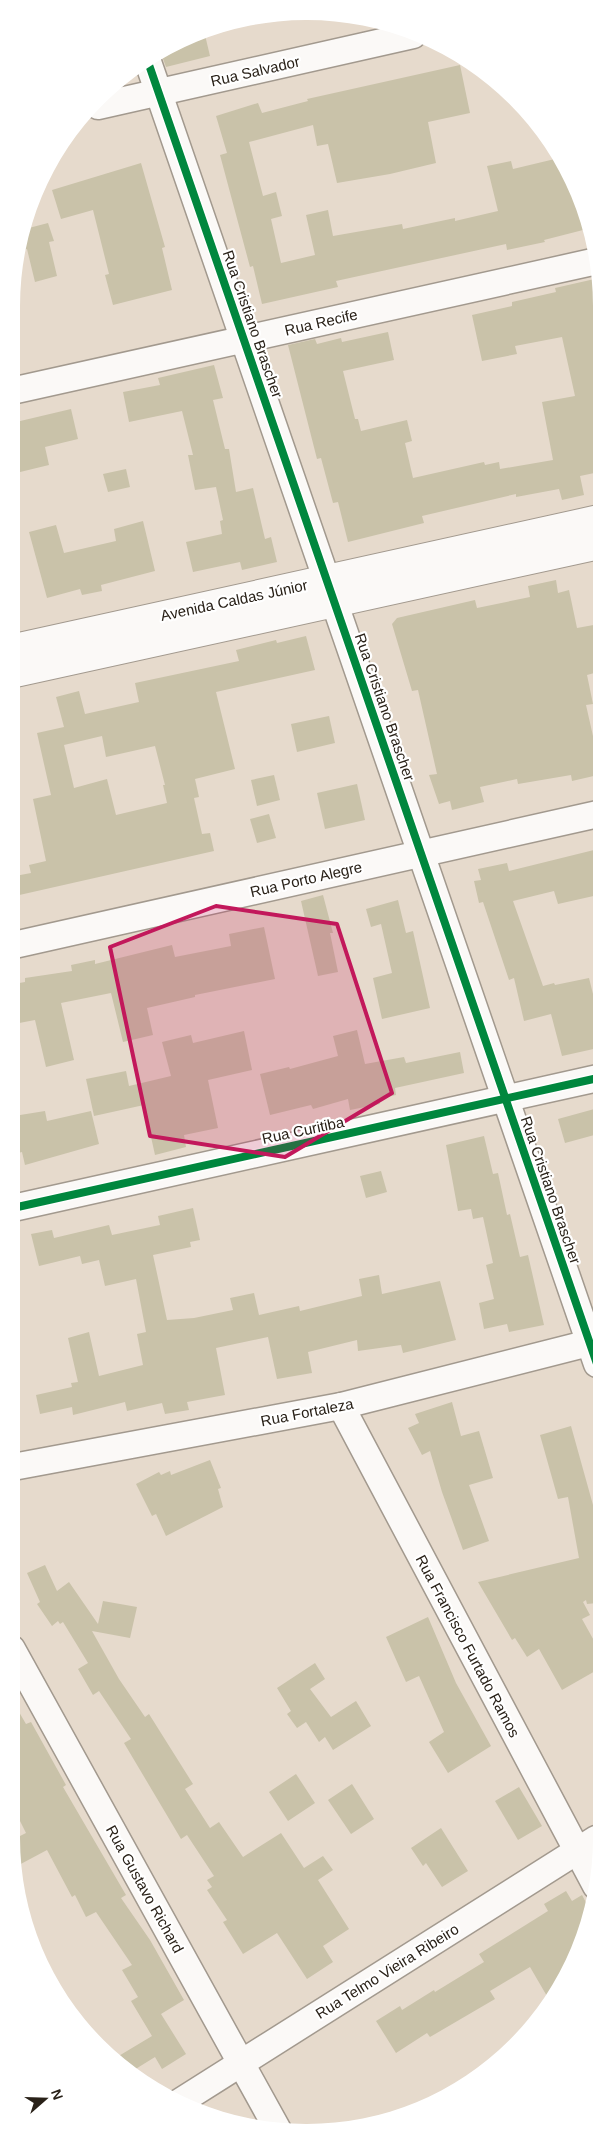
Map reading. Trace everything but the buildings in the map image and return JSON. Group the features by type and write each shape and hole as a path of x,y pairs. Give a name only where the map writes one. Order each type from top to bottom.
{"main road":[{"name":"Avenida Caldas Júnior","path":"20,672 593,521"},
{"name":"Avenida Caldas Júnior","path":"20,647 593,546"}],"street":[{"name":"Rua Salvador","path":"103,105 404,37"},
{"name":"Rua Cristiano Brascher","path":"149,66 505,1099 593,1346"},
{"name":"Rua Recife","path":"20,389 590,263"},
{"name":"Rua Porto Alegre","path":"20,944 593,815"},
{"name":"Rua Curitiba","path":"20,1207 593,1079"},
{"name":"Rua Fortaleza","path":"20,1466 341,1406 593,1349"},
{"name":"Rua Francisco Furtado Ramos","path":"341,1406 587,1846 591,1866"},
{"name":"Rua Gustavo Richard","path":"20,1663 274,2122"},
{"name":"Rua Telmo Vieira Ribeiro","path":"187,2097 587,1846"}],"highlighted area":[{"path":"216,906 337,924 392,1093 285,1157 150,1136 110,947"}],"cycle path":[{"path":"150,66 593,1352"},
{"path":"20,1206 593,1079"}]}
